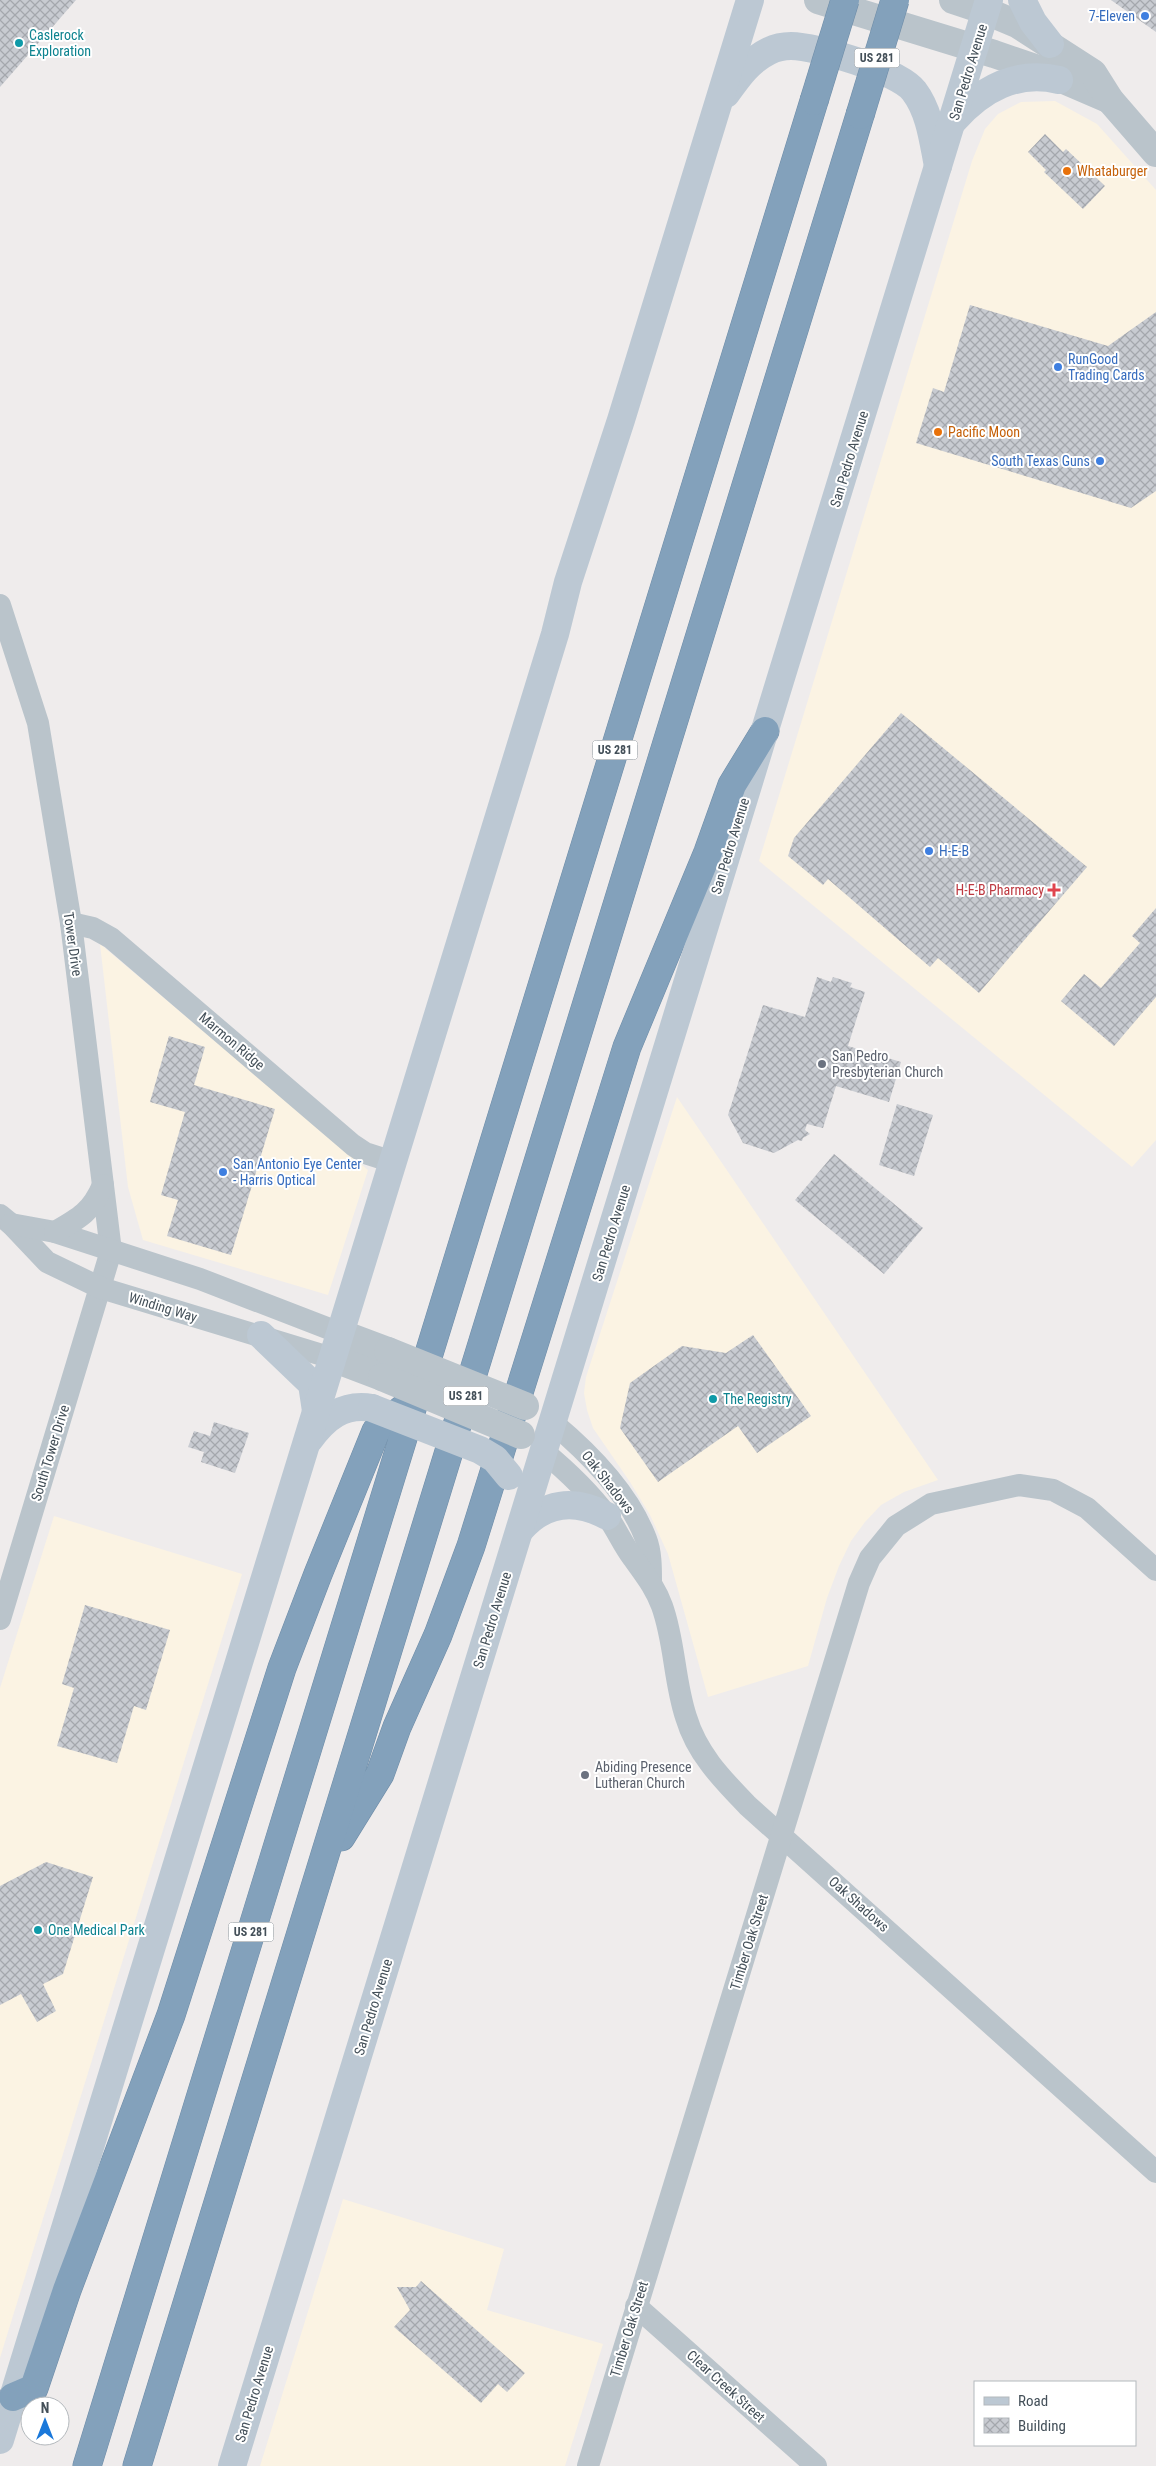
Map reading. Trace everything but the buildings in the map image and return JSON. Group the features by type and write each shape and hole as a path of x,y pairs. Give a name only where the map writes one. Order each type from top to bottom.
{"highway":[{"name":"US 281","path":"87,2466 845,0"},
{"name":"US 281","path":"137,2466 894,0"},
{"path":"321,1867 380,1774 397,1728 441,1628 474,1536 627,1047 708,852 732,785 766,731"},
{"path":"13,2397 34,2388 88,2231 171,2015 282,1668 318,1574 376,1431 415,1399"}],"main road":[{"path":"0,2440 555,634 568,582 621,420 750,0"},
{"path":"1022,0 1033,22 1050,44"},
{"name":"San Pedro Avenue","path":"232,2466 988,5"},
{"path":"718,105 743,72 762,55 787,46 808,48 888,72 909,85 923,105 938,168"},
{"path":"953,121 972,101 997,86 1038,77 1059,80"},
{"path":"261,1335 308,1378 314,1391 316,1411"},
{"path":"306,1443 321,1424 339,1412 356,1407 372,1408 480,1450 495,1459 509,1476 517,1492 521,1525 538,1513 558,1506 584,1507 607,1516"}],"street":[{"path":"818,0 1038,69 1059,80 1110,100"},
{"path":"952,0 988,5 1094,74 1110,100 1156,153"},
{"name":"Tower Drive","path":"0,605 38,723 71,922 111,1250 101,1288"},
{"name":"Marmon Ridge","path":"71,922 93,928 111,938 353,1145 365,1153 393,1162"},
{"path":"56,1232 86,1214 97,1200 103,1185"},
{"name":"Winding Way","path":"6,1220 56,1232 200,1279 237,1294 336,1346"},
{"name":"Winding Way","path":"6,1220 47,1262 101,1288 261,1335 336,1346"},
{"name":"South Tower Drive","path":"0,1619 101,1288"},
{"path":"228,1326 237,1294"},
{"path":"336,1346 385,1364 525,1406 553,1423"},
{"path":"385,1364 521,1435 544,1452"},
{"name":"Oak Shadows","path":"553,1423 579,1446 624,1499 646,1538 650,1552 651,1581"},
{"name":"Oak Shadows","path":"544,1452 577,1481 607,1516 632,1557 651,1581 668,1625 685,1716 697,1745 719,1776 748,1806 1156,2172"},
{"name":"Timber Oak Street","path":"588,2466 859,1583 870,1558 896,1526 930,1504 1020,1485 1052,1490 1087,1508 1156,1570"},
{"name":"Clear Creek Street","path":"636,2306 816,2466"}],"shaded area":[{"path":"1055,101 1097,124 1156,190 1156,1140 1132,1167 759,861 972,161 985,129 998,114 1021,102"},
{"path":"100,944 368,1170 328,1295 143,1240 128,1187"},
{"path":"677,1097 938,1480 904,1492 881,1505 851,1541 827,1598 808,1666 708,1697 668,1554 650,1515 593,1428 584,1393 586,1377"},
{"path":"54,1516 242,1574 0,2358 0,1688"},
{"path":"343,2199 504,2249 487,2310 603,2344 565,2466 260,2466"}],"place":[{"name":"7-Eleven","path":"1145,16"},
{"name":"Caslerock Exploration","path":"19,43"},
{"name":"Whataburger","path":"1067,171"},
{"name":"RunGood Trading Cards","path":"1058,367"},
{"name":"Pacific Moon","path":"938,432"},
{"name":"South Texas Guns","path":"1100,461"},
{"name":"H-E-B","path":"929,851"},
{"name":"H-E-B Pharmacy","path":"1054,890"},
{"name":"San Pedro Presbyterian Church","path":"822,1064"},
{"name":"San Antonio Eye Center - Harris Optical","path":"223,1172"},
{"name":"The Registry","path":"713,1399"},
{"name":"Abiding Presence Lutheran Church","path":"585,1775"},
{"name":"One Medical Park","path":"38,1930"}]}
